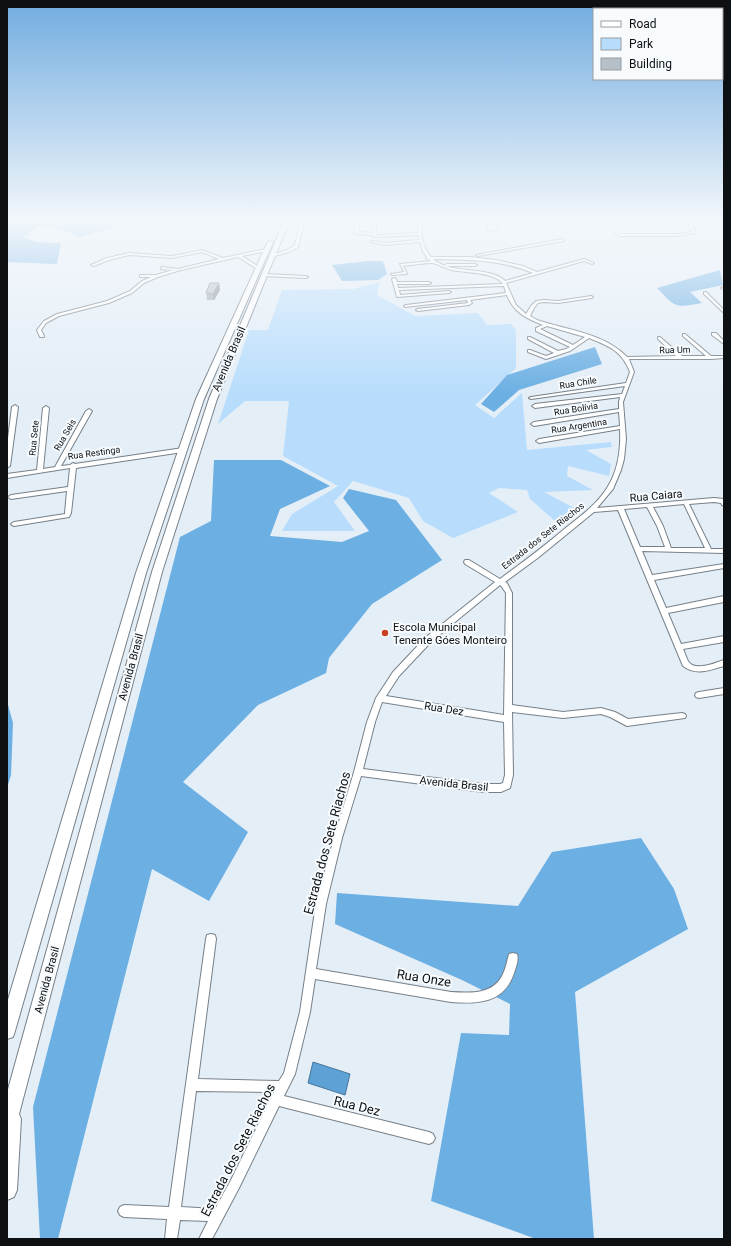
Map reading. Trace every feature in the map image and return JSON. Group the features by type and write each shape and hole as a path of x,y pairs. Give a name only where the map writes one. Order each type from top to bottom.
{"highway":[{"name":"Avenida Brasil","path":"7,1031 114,661 141,573 200,398 258,277"},
{"name":"Avenida Brasil","path":"7,1126 157,572 213,399 259,277"},
{"path":"7,1190 12,1106"}],"street":[{"path":"42,336 39,330 41,326 58,315 108,302 131,292 143,282 154,277"},
{"path":"496,277 506,283 514,306 527,316 546,325 610,345 620,351 627,358"},
{"path":"396,289 460,287 506,283 524,277"},
{"path":"429,283 394,281 399,296 457,291 460,290 460,287"},
{"path":"705,293 724,312"},
{"path":"406,306 509,294"},
{"path":"527,316 537,302 558,302 591,297"},
{"path":"418,310 469,304 468,299"},
{"path":"546,325 538,330 572,346"},
{"path":"714,334 724,344"},
{"path":"686,335 711,358"},
{"path":"530,351 546,358 556,353 568,350 588,337"},
{"path":"530,338 556,353"},
{"path":"660,338 681,358"},
{"name":"Rua Um","path":"627,358 724,357"},
{"name":"Estrada dos Sete Riachos","path":"205,1239 278,1100 289,1074 299,1040 321,904 371,722 380,698 396,674 429,639 485,593 592,510 610,489 618,470 623,439 621,410 623,395 632,372 627,358"},
{"name":"Rua Chile","path":"531,398 627,384"},
{"path":"535,406 623,395"},
{"path":"7,466 15,407"},
{"name":"Rua Sete","path":"40,470 46,408"},
{"name":"Rua Bolívia","path":"534,424 621,410"},
{"name":"Rua Seis","path":"57,468 89,411"},
{"name":"Rua Argentina","path":"539,441 622,427"},
{"name":"Rua Restinga","path":"7,476 183,450"},
{"path":"14,524 66,517 68,513 73,466"},
{"path":"11,497 70,489"},
{"name":"Rua Caiara","path":"592,510 621,509 649,505 716,500 723,503"},
{"path":"686,503 709,550"},
{"path":"649,505 660,526 668,548"},
{"path":"621,509 686,664 693,669 701,669 724,663"},
{"path":"638,549 668,548 724,551"},
{"name":"Estrada dos Sete Riachos","path":"467,562 507,587 510,596 508,719"},
{"path":"650,578 724,566"},
{"path":"664,611 724,599"},
{"path":"679,647 724,639"},
{"path":"699,694 724,691"},
{"name":"Rua Dez","path":"380,698 508,719"},
{"path":"508,708 563,715 601,711 612,714 627,723 682,716"},
{"name":"Avenida Brasil","path":"358,772 483,788 505,787 508,783 509,775 508,719"},
{"path":"171,1239 193,1085 211,939"},
{"name":"Rua Onze","path":"310,973 451,997 470,998 491,994 501,987 506,980 513,958"},
{"path":"193,1085 283,1087"},
{"name":"Rua Dez","path":"278,1100 429,1138"},
{"path":"124,1211 218,1215"}],"green space":[{"path":"380,282 377,295 415,316 478,313 487,325 511,324 516,330 516,368 475,405 494,418 522,393 527,450 611,442 612,447 586,450 611,464 609,476 568,466 567,476 593,490 544,492 576,509 555,521 530,499 527,490 499,488 489,493 518,512 453,538 423,521 409,498 353,481 334,502 355,531 282,531 292,514 338,486 283,456 289,401 245,401 218,424 249,330 268,330 282,290 354,289"}],"shaded area":[{"path":"340,277 382,277 378,280 342,281"},
{"path":"695,277 721,277 723,285 690,292 702,303 686,306 672,303 657,288"},
{"path":"595,347 602,364 519,390 494,412 481,404 507,375"},
{"path":"214,460 281,460 330,486 280,509 270,536 342,542 369,531 343,498 349,489 396,500 442,560 372,604 329,658 326,673 258,705 183,782 248,832 209,901 152,869 58,1239 40,1239 33,1107 180,537 211,521"},
{"path":"7,701 13,723 11,775 7,788"},
{"path":"641,838 674,889 688,929 575,992 594,1239 536,1239 431,1201 461,1033 509,1035 510,1004 462,980 335,924 337,893 518,906 552,852"},
{"path":"313,1062 350,1074 345,1095 308,1083"}],"building":[{"path":"210,283 219,283 213,294 206,293"}],"place":[{"name":"Escola Municipal Tenente Góes Monteiro","path":"385,633"}]}
